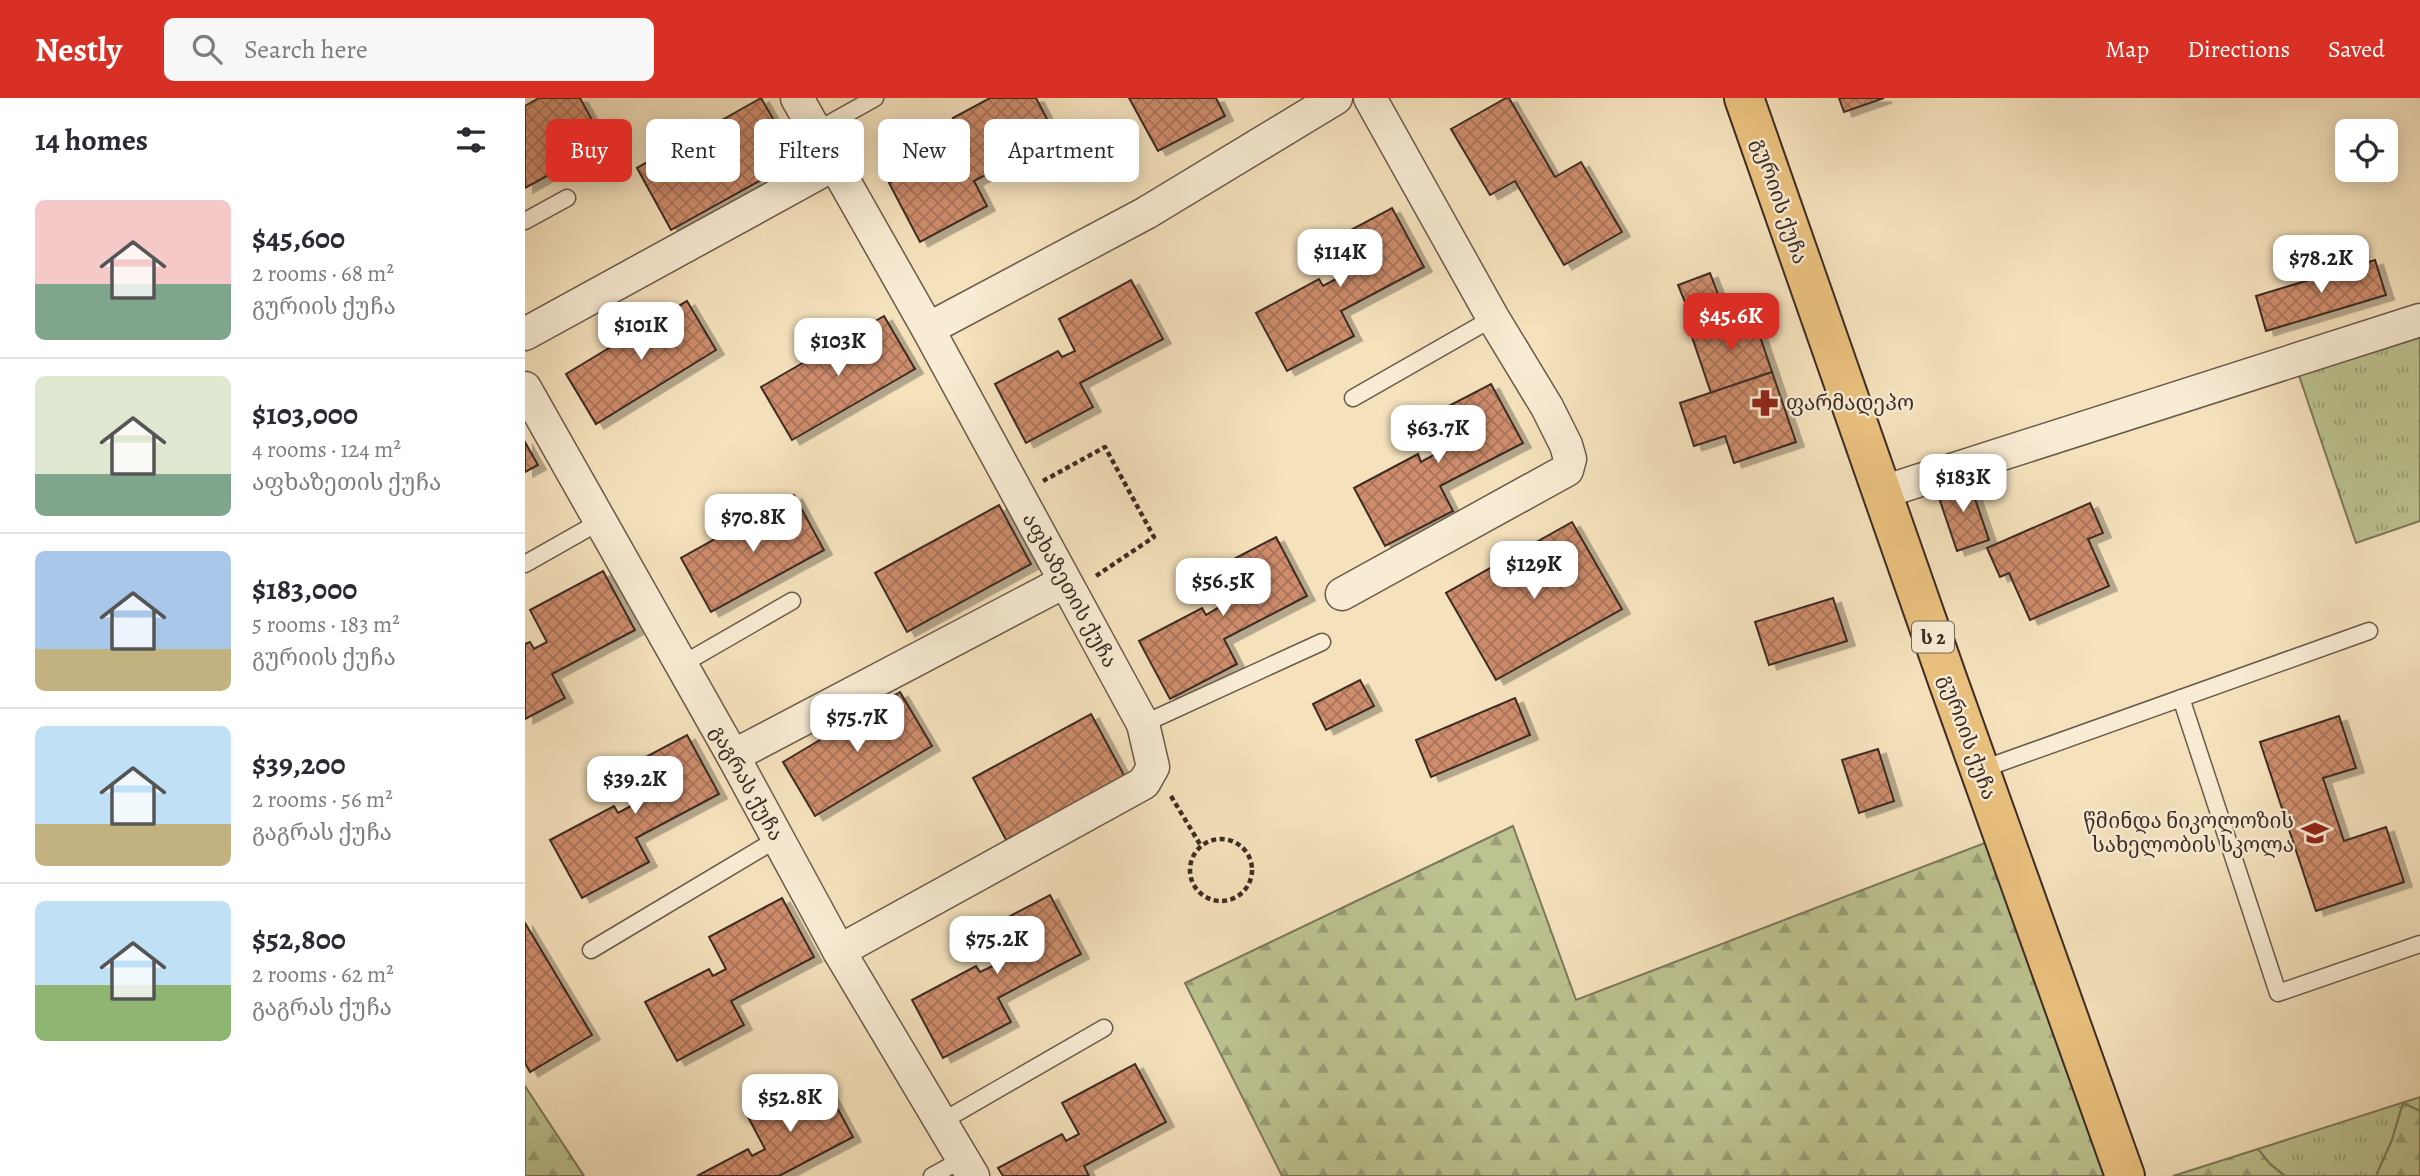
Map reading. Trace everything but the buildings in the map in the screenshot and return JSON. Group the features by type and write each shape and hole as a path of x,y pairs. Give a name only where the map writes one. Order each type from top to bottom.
{"highway":[{"name":"გურიის ქუჩა","path":"1744,98 2125,1176"}],"street":[{"name":"აფხაზეთის ქუჩა","path":"797,98 809,119"},
{"path":"928,329 1146,213 1336,98"},
{"path":"1342,594 1567,470 1570,459 1547,407 1493,318 1370,98"},
{"path":"525,334 802,182"},
{"name":"აფხაზეთის ქუჩა","path":"845,182 1143,724 1153,767"},
{"path":"1883,492 2420,320"},
{"name":"გაგრას ქუჩა","path":"525,388 733,756 839,951 968,1168"},
{"path":"733,756 1068,587"},
{"path":"839,951 1145,783 1153,767"}],"lane":[{"path":"837,119 875,98"},
{"path":"525,221 567,198"},
{"path":"1353,398 1493,318"},
{"path":"525,564 599,522"},
{"path":"681,665 792,601"},
{"path":"1980,770 2369,631"},
{"path":"1143,724 1322,642"},
{"path":"2181,698 2278,993 2420,944"},
{"path":"591,950 777,839"},
{"path":"941,1122 1104,1028"},
{"path":"932,1176 968,1168"}],"path":[{"path":"1017,494 1105,447 1154,537 1068,587"},
{"path":"1153,767 1201,846"},
{"path":"1229,840 1246,851 1252,870 1246,888 1239,895 1219,901 1200,893 1193,885 1190,864 1201,846 1210,841 1229,840"}],"green space":[{"path":"2420,320 2420,521 2356,543 2294,361"},
{"path":"1513,826 1576,1000 2003,836 2125,1176 1282,1176 1185,983"},
{"path":"525,1086 584,1176 525,1176"},
{"path":"2420,1097 2420,1111 2403,1103 2392,1140 2376,1176 2285,1176 2270,1164 2258,1149"},
{"path":"2403,1103 2420,1111 2420,1176 2376,1176 2392,1140"},
{"path":"2258,1149 2270,1164 2285,1176 2173,1176"}],"place":[{"name":"ფარმადეპო","path":"1765,403"},
{"name":"წმინდა ნიკოლოზის სახელობის სკოლა","path":"2315,833"}]}
